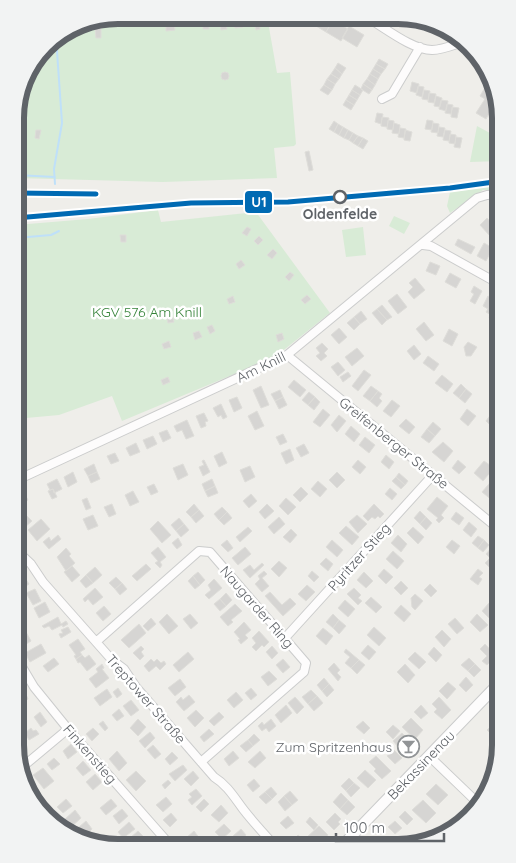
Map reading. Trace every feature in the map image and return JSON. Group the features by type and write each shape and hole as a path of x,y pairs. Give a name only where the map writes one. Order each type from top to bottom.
{"street":[{"path":"377,24 420,48 437,50 457,44"},
{"path":"382,99 392,94 420,48"},
{"name":"Am Knill","path":"24,477 287,356 477,198 492,195"},
{"path":"423,244 431,246 492,280"},
{"name":"Greifenberger Straße","path":"287,356 492,524"},
{"name":"Pyritzer Stieg","path":"285,638 432,475"},
{"name":"Naugarder Ring","path":"96,642 199,551 210,552 306,663 304,672 201,762"},
{"name":"Treptower Straße","path":"24,557 96,642 124,670 136,687 214,777 227,788 269,839"},
{"name":"Finkenstieg","path":"24,670 34,687 68,729 165,839"},
{"name":"Bekassinenau","path":"349,839 492,691"},
{"path":"26,764 68,729"},
{"path":"430,756 475,801"}],"green space":[{"path":"111,24 268,24 277,73 290,72 296,144 294,146 274,148 277,178 163,182 24,178 25,105 33,76 43,60 60,43 71,36 87,29"},
{"path":"477,126 492,134 492,161 470,162"},
{"path":"492,186 492,190 483,190 450,213 447,206 450,192"},
{"name":"KGV 576 Am Knill","path":"158,210 161,222 256,212 330,313 275,357 122,421 112,396 59,415 24,418 24,224 88,219"},
{"path":"394,216 410,223 404,234 389,226"},
{"path":"363,227 366,255 346,257 342,230"}],"building":[{"path":"174,24 175,30 166,31 166,27"},
{"path":"203,24 209,24 209,29 203,29"},
{"path":"220,24 226,24 227,29 221,30"},
{"path":"235,24 243,24 243,27 235,28"},
{"path":"255,24 260,24 260,29 256,30"},
{"path":"313,24 331,24 326,32"},
{"path":"331,24 340,24 348,29 341,41 326,32"},
{"path":"349,26 364,35 357,47 342,38"},
{"path":"95,28 101,28 101,38 96,38"},
{"path":"379,59 388,64 385,69 376,64"},
{"path":"338,63 346,68 342,74 335,68"},
{"path":"376,64 385,69 381,74 373,69"},
{"path":"335,68 342,74 339,79 331,74"},
{"path":"373,69 381,74 378,79 370,74"},
{"path":"225,72 229,76 225,80 221,76"},
{"path":"331,74 339,79 335,84 327,79"},
{"path":"370,74 378,79 375,85 367,79"},
{"path":"327,79 335,84 332,90 324,85"},
{"path":"367,79 375,85 372,90 363,84"},
{"path":"412,82 419,84 417,93 410,91"},
{"path":"363,84 372,90 369,94 361,89"},
{"path":"324,85 332,90 328,95 320,90"},
{"path":"355,85 363,90 360,95 352,90"},
{"path":"486,85 492,109 486,119 476,113 485,99 480,96"},
{"path":"418,86 424,87 422,97 416,95"},
{"path":"352,90 360,95 357,100 349,95"},
{"path":"424,90 430,91 428,100 422,99"},
{"path":"429,93 436,94 434,103 428,102"},
{"path":"349,95 357,100 354,105 346,100"},
{"path":"436,96 442,98 440,107 434,106"},
{"path":"346,100 354,105 351,110 343,105"},
{"path":"441,100 448,101 446,111 439,109"},
{"path":"447,104 453,105 451,114 445,113"},
{"path":"452,107 459,108 457,118 451,117"},
{"path":"377,113 383,114 381,124 375,122"},
{"path":"382,117 389,118 387,127 381,126"},
{"path":"388,120 394,121 393,130 387,129"},
{"path":"427,120 433,121 432,130 425,129"},
{"path":"334,121 338,124 334,132 329,129"},
{"path":"394,123 400,125 399,134 392,133"},
{"path":"433,123 439,124 438,133 431,132"},
{"path":"338,124 343,127 339,135 334,132"},
{"path":"343,127 348,130 344,138 339,135"},
{"path":"439,127 445,128 443,137 437,136"},
{"path":"400,128 406,129 404,138 398,137"},
{"path":"36,130 41,130 39,139 35,138"},
{"path":"348,130 353,133 349,140 344,138"},
{"path":"405,130 412,132 410,141 404,140"},
{"path":"445,130 451,131 449,141 443,140"},
{"path":"353,133 358,136 353,143 349,140"},
{"path":"450,134 456,135 455,144 449,143"},
{"path":"358,136 363,138 358,146 353,143"},
{"path":"456,137 462,138 460,148 454,147"},
{"path":"363,138 368,141 363,149 358,146"},
{"path":"309,151 313,170 309,171 305,152"},
{"path":"487,218 492,224 492,234 490,236 480,225"},
{"path":"247,227 251,229 247,236 242,233"},
{"path":"120,235 126,235 126,242 121,242"},
{"path":"259,236 263,240 258,245 254,241"},
{"path":"458,239 475,247 471,254 455,245"},
{"path":"484,243 492,247 486,261 477,256"},
{"path":"273,249 277,253 272,259 267,255"},
{"path":"241,260 245,265 239,269 236,264"},
{"path":"430,262 440,266 436,275 426,271"},
{"path":"290,272 294,275 289,281 285,277"},
{"path":"450,273 461,279 456,288 445,282"},
{"path":"415,278 425,290 414,299 408,292 413,287 409,283"},
{"path":"474,286 482,291 475,304 470,301 474,294 471,292"},
{"path":"397,294 407,307 398,314 388,301"},
{"path":"307,295 311,299 305,304 301,300"},
{"path":"233,296 235,302 229,304 227,299"},
{"path":"488,296 492,298 492,319 489,318 491,315 486,312 488,309 483,306"},
{"path":"382,305 392,317 387,320 377,309"},
{"path":"377,309 387,320 382,325 372,313"},
{"path":"361,311 367,319 360,324 354,317"},
{"path":"172,315 174,322 168,323 167,317"},
{"path":"354,317 360,324 354,330 347,323"},
{"path":"424,322 434,335 426,341 416,329"},
{"path":"212,325 215,331 210,334 207,327"},
{"path":"339,328 347,337 339,344 331,335"},
{"path":"449,329 458,334 452,346 443,341"},
{"path":"199,331 202,337 195,340 193,333"},
{"path":"282,333 284,339 278,342 276,335"},
{"path":"169,341 171,347 164,349 162,344"},
{"path":"468,342 477,347 471,356 466,356 464,347"},
{"path":"322,343 328,349 324,353 327,356 321,361 316,356 320,353 316,348"},
{"path":"414,345 421,354 414,360 407,351"},
{"path":"357,348 364,356 352,366 345,357"},
{"path":"428,356 439,364 434,371 423,363"},
{"path":"338,362 345,370 338,376 331,367"},
{"path":"364,370 371,375 358,391 352,386"},
{"path":"348,372 351,376 343,382 340,377"},
{"path":"442,375 453,384 447,392 435,383"},
{"path":"168,377 170,382 163,385 161,380"},
{"path":"294,380 306,390 300,397 288,387"},
{"path":"461,384 466,389 459,398 453,393"},
{"path":"261,386 269,405 261,408 253,390"},
{"path":"371,386 378,391 370,401 363,396"},
{"path":"466,389 472,394 465,403 459,398"},
{"path":"280,390 283,397 275,401 271,394"},
{"path":"378,391 382,394 379,398 382,401 377,407 370,401"},
{"path":"309,392 315,397 308,405 302,400"},
{"path":"237,397 242,408 234,412 229,400"},
{"path":"283,397 287,405 279,409 275,401"},
{"path":"315,397 320,402 314,410 308,405"},
{"path":"392,400 400,406 391,417 383,411"},
{"path":"221,404 227,417 223,419 221,415 218,417 213,408"},
{"path":"323,409 330,415 320,427 313,422"},
{"path":"467,409 476,416 468,426 460,419"},
{"path":"257,411 264,426 255,430 248,416"},
{"path":"204,413 208,421 205,422 206,426 201,428 196,416"},
{"path":"492,413 492,423 489,424 486,421"},
{"path":"339,415 346,421 337,432 331,425"},
{"path":"406,419 415,427 409,434 399,426"},
{"path":"187,420 194,436 186,439 182,430 177,432 174,426"},
{"path":"433,422 441,429 435,436 427,429"},
{"path":"351,426 360,434 354,442 345,434"},
{"path":"427,429 435,436 429,443 421,437"},
{"path":"167,430 171,438 163,442 159,433"},
{"path":"283,434 287,442 280,445 276,437"},
{"path":"153,436 157,444 147,449 143,440"},
{"path":"365,437 375,445 369,453 359,445"},
{"path":"443,442 453,451 444,462 432,452"},
{"path":"136,443 140,452 130,456 126,448"},
{"path":"304,444 309,453 301,457 296,448"},
{"path":"290,449 294,460 286,464 281,453"},
{"path":"222,452 227,463 219,467 214,456"},
{"path":"115,453 119,461 111,464 107,456"},
{"path":"386,455 394,462 389,469 381,462"},
{"path":"204,460 210,472 203,476 199,467 204,465 202,461"},
{"path":"358,460 366,467 360,474 352,467"},
{"path":"458,460 466,467 459,474 452,468"},
{"path":"484,461 492,467 492,470 483,481 474,473"},
{"path":"94,464 97,472 88,476 84,469"},
{"path":"183,464 188,475 178,480 173,468"},
{"path":"250,466 255,477 245,482 240,470"},
{"path":"73,472 77,482 68,487 64,477"},
{"path":"97,472 100,479 91,483 88,476"},
{"path":"337,472 345,480 337,488 329,480"},
{"path":"399,473 408,481 405,485 396,477"},
{"path":"396,477 405,485 401,489 392,481"},
{"path":"57,479 62,489 54,493 53,489 50,490 47,484"},
{"path":"212,479 215,486 205,491 202,484"},
{"path":"492,480 492,500 482,492"},
{"path":"318,481 327,489 320,497 311,489"},
{"path":"154,484 158,492 151,495 147,487"},
{"path":"215,486 218,493 208,497 205,491"},
{"path":"301,487 308,494 300,502 293,495"},
{"path":"390,488 397,494 392,500 385,494"},
{"path":"53,489 57,497 52,499 48,491"},
{"path":"133,491 139,502 130,506 125,495"},
{"path":"24,493 28,500 24,502"},
{"path":"251,494 257,501 249,508 243,501"},
{"path":"437,497 448,506 441,515 444,518 439,523 436,520 438,518 427,509"},
{"path":"87,498 91,508 86,510 82,500"},
{"path":"286,498 296,507 288,515 279,506"},
{"path":"112,504 116,514 109,517 104,507"},
{"path":"194,504 199,510 191,517 186,512"},
{"path":"267,504 274,511 265,519 259,512"},
{"path":"374,504 384,514 380,518 378,516 375,519 372,517 368,521 363,516"},
{"path":"222,507 227,512 219,520 214,514"},
{"path":"199,510 204,516 196,523 191,517"},
{"path":"420,511 426,517 420,524 414,518"},
{"path":"227,512 232,518 224,525 219,520"},
{"path":"456,512 464,518 459,525 451,519"},
{"path":"24,513 32,521 25,527 24,526"},
{"path":"93,515 98,526 88,530 83,519"},
{"path":"357,515 367,524 358,533 349,522"},
{"path":"279,517 285,524 274,534 268,527"},
{"path":"426,517 432,523 426,530 420,524"},
{"path":"179,518 184,524 176,531 171,525"},
{"path":"41,519 50,529 37,541 28,530"},
{"path":"158,521 171,535 162,543 150,529"},
{"path":"469,522 477,529 471,537 463,530"},
{"path":"184,524 189,530 181,537 176,531"},
{"path":"346,526 359,537 352,545 339,533"},
{"path":"248,527 252,531 240,542 236,537"},
{"path":"413,527 424,537 418,544 407,533"},
{"path":"291,529 297,535 290,543 283,537"},
{"path":"58,535 61,539 49,549 43,542 49,537 51,541"},
{"path":"398,535 407,544 401,552 391,543"},
{"path":"478,536 484,540 478,548 472,543"},
{"path":"178,538 182,545 177,549 172,543"},
{"path":"227,540 233,548 228,552 221,545"},
{"path":"332,540 343,550 337,557 326,547"},
{"path":"452,540 460,546 454,554 446,547"},
{"path":"484,540 489,545 483,552 478,548"},
{"path":"158,547 166,557 160,562 162,565 160,568 155,563 158,561 151,553"},
{"path":"245,547 251,554 238,565 232,558"},
{"path":"492,547 492,564 489,567 485,563 490,558 486,554"},
{"path":"66,548 71,554 69,556 75,563 66,571 57,557"},
{"path":"393,551 404,561 397,569 386,559"},
{"path":"326,558 333,564 328,571 320,564"},
{"path":"279,561 287,568 279,577 271,569"},
{"path":"262,563 264,565 250,578 243,570 250,565 254,570"},
{"path":"146,564 151,569 137,581 132,576"},
{"path":"72,566 80,575 72,582 64,572"},
{"path":"95,567 102,575 93,583 86,575"},
{"path":"384,569 393,577 386,584 378,576"},
{"path":"478,569 483,573 479,577 482,579 478,585 470,579"},
{"path":"264,571 267,574 262,578 269,586 262,592 255,584 260,579 258,576"},
{"path":"312,571 319,577 314,582 308,576"},
{"path":"198,572 205,580 200,585 193,576"},
{"path":"364,572 373,581 366,588 357,580"},
{"path":"86,575 93,583 86,588 80,581"},
{"path":"24,576 29,584 24,587"},
{"path":"193,576 200,585 195,589 188,581"},
{"path":"116,577 122,583 115,589 109,583"},
{"path":"214,579 222,588 209,599 205,595 211,590 208,585"},
{"path":"401,581 408,588 401,595 394,588"},
{"path":"122,583 127,589 120,595 115,589"},
{"path":"430,584 437,591 431,597 424,590"},
{"path":"307,585 315,592 306,601 298,594"},
{"path":"95,588 103,597 93,605 88,599 85,602 83,599"},
{"path":"354,588 361,595 358,598 362,601 358,605 347,594"},
{"path":"35,589 41,601 33,605 26,593"},
{"path":"270,592 282,605 290,598 296,604 283,616 265,596"},
{"path":"226,593 232,600 226,606 220,599"},
{"path":"415,594 423,601 415,610 412,607 411,598"},
{"path":"371,597 382,607 376,613 365,603"},
{"path":"220,599 226,606 220,611 214,604"},
{"path":"345,600 355,609 348,617 338,608"},
{"path":"45,602 50,612 39,618 34,608"},
{"path":"489,603 492,606 492,615 489,618 482,611"},
{"path":"235,604 242,611 231,620 233,622 228,626 220,617"},
{"path":"401,605 411,614 404,622 394,613"},
{"path":"104,606 111,614 103,621 96,613"},
{"path":"167,614 178,626 169,634 159,622"},
{"path":"190,614 198,623 191,629 183,619"},
{"path":"333,614 339,620 333,628 326,622"},
{"path":"477,614 488,625 480,632 470,622"},
{"path":"58,617 61,624 66,621 68,624 52,630 49,626 44,628 42,626"},
{"path":"151,618 156,624 148,631 143,626"},
{"path":"455,618 464,628 457,634 448,624"},
{"path":"339,620 346,626 339,634 333,628"},
{"path":"244,622 251,630 245,635 248,638 241,644 238,640 240,639 234,632"},
{"path":"139,624 146,633 129,648 121,640"},
{"path":"68,627 71,632 61,638 59,634 63,633 61,630"},
{"path":"374,627 386,638 379,646 367,635"},
{"path":"323,628 333,636 326,645 316,636"},
{"path":"442,630 451,639 444,647 435,637"},
{"path":"259,631 269,642 264,647 262,645 256,651 252,647 256,643 252,638"},
{"path":"26,632 31,641 24,645 24,633"},
{"path":"78,639 85,649 80,652 82,655 76,659 74,656 76,655 69,645"},
{"path":"41,644 46,653 30,662 25,653"},
{"path":"485,644 492,652 492,660 487,665 482,661 487,656 480,649"},
{"path":"368,645 376,652 369,660 361,653"},
{"path":"141,646 144,649 141,652 144,656 140,660 133,653"},
{"path":"272,646 278,653 272,659 266,652"},
{"path":"434,647 442,655 436,662 428,654"},
{"path":"346,649 359,660 351,668 345,663 350,657 344,652"},
{"path":"188,652 194,659 179,672 173,665"},
{"path":"415,652 426,662 419,669 408,659"},
{"path":"82,655 85,658 89,655 96,664 87,671 76,659"},
{"path":"54,658 59,664 48,672 43,666"},
{"path":"469,658 475,664 468,671 461,665"},
{"path":"151,659 154,662 157,659 161,663 164,661 166,664 160,670 156,666 149,672 144,666"},
{"path":"283,659 290,667 283,673 276,665"},
{"path":"359,660 365,665 357,674 351,668"},
{"path":"334,663 340,670 337,673 341,677 338,681 328,669"},
{"path":"102,664 104,668 102,669 109,678 96,688 89,679 98,672 96,669"},
{"path":"405,664 415,675 408,683 397,672"},
{"path":"475,664 481,670 474,677 468,671"},
{"path":"269,671 277,679 268,686 261,677"},
{"path":"466,677 473,685 466,692 459,685"},
{"path":"324,678 329,684 322,691 317,685"},
{"path":"180,679 186,687 175,696 168,688"},
{"path":"448,682 456,689 447,699 439,691"},
{"path":"329,684 334,690 327,697 322,691"},
{"path":"118,688 122,694 117,698 113,692"},
{"path":"251,688 257,695 251,700 245,693"},
{"path":"107,689 112,697 100,706 94,698"},
{"path":"311,690 317,696 308,704 302,697"},
{"path":"236,692 243,700 234,708 227,700"},
{"path":"24,693 28,699 24,701"},
{"path":"189,695 195,702 184,711 176,702 181,697 183,700"},
{"path":"317,696 323,703 314,711 308,704"},
{"path":"295,697 304,707 297,714 288,703"},
{"path":"439,697 451,710 442,719 434,712 437,709 432,704"},
{"path":"131,700 139,710 131,716 123,706"},
{"path":"286,705 292,713 281,723 275,715"},
{"path":"421,705 428,713 421,719 414,712"},
{"path":"119,709 124,716 117,721 112,715"},
{"path":"196,710 204,718 195,727 187,718"},
{"path":"40,712 47,722 41,727 34,717"},
{"path":"219,712 224,717 214,726 209,721"},
{"path":"411,718 423,730 415,739 402,727"},
{"path":"138,719 146,727 138,736 130,728"},
{"path":"271,719 276,726 269,732 266,728 262,731 258,726 262,722 264,725"},
{"path":"103,721 108,728 105,731 99,724"},
{"path":"363,721 370,728 364,734 356,727"},
{"path":"393,725 400,731 393,739 386,732"},
{"path":"492,725 492,735 487,730"},
{"path":"31,728 39,734 29,740 25,733"},
{"path":"93,728 99,734 92,741 86,734"},
{"path":"209,729 214,734 204,742 200,737"},
{"path":"150,732 155,738 145,748 139,741"},
{"path":"402,733 415,747 405,755 393,741"},
{"path":"254,734 260,740 253,746 248,740"},
{"path":"248,740 253,746 246,752 240,746"},
{"path":"71,744 77,752 68,759 63,751"},
{"path":"153,745 161,754 155,759 147,750"},
{"path":"393,749 402,758 395,764 387,756"},
{"path":"117,751 127,763 119,771 109,759"},
{"path":"233,751 239,758 229,766 224,759"},
{"path":"260,751 266,758 255,768 248,762"},
{"path":"172,752 178,758 170,765 165,759"},
{"path":"376,756 391,771 382,779 369,762"},
{"path":"54,758 60,764 52,770 47,764"},
{"path":"83,761 91,770 83,776 76,768"},
{"path":"183,765 187,770 175,781 169,774"},
{"path":"43,768 54,781 44,789 33,775"},
{"path":"365,770 376,780 368,788 357,778"},
{"path":"136,771 146,781 136,791 126,780"},
{"path":"193,771 199,778 191,786 184,779"},
{"path":"95,774 102,782 93,790 86,782"},
{"path":"349,778 354,783 346,791 341,786"},
{"path":"254,779 260,786 253,792 247,785"},
{"path":"168,780 171,783 165,789 162,785"},
{"path":"354,783 360,788 351,797 346,791"},
{"path":"436,784 448,795 438,805 426,794"},
{"path":"271,787 277,794 272,799 265,792"},
{"path":"196,789 202,796 192,805 188,800 192,797 189,794"},
{"path":"290,791 298,800 292,805 284,796"},
{"path":"265,792 272,799 266,804 259,797"},
{"path":"341,793 348,800 340,809 333,802"},
{"path":"284,796 292,805 285,811 278,802"},
{"path":"166,797 172,804 163,812 156,805"},
{"path":"66,799 72,806 63,813 57,807"},
{"path":"111,799 117,806 106,815 100,808"},
{"path":"204,799 209,804 201,812 196,807"},
{"path":"348,800 355,807 347,815 340,809"},
{"path":"423,800 436,813 426,823 412,810"},
{"path":"221,805 228,813 219,822 211,815"},
{"path":"122,809 128,816 119,824 113,816"},
{"path":"75,810 81,818 71,827 64,820"},
{"path":"405,811 413,819 407,825 399,817"},
{"path":"171,813 177,820 170,827 163,820"},
{"path":"335,813 341,819 338,822 340,824 334,830 326,822"},
{"path":"288,816 294,823 286,829 280,823"},
{"path":"310,817 318,825 314,830 306,822"},
{"path":"86,821 92,829 87,834 79,827"},
{"path":"395,821 402,828 395,834 388,827"},
{"path":"129,822 135,829 123,838 118,832"},
{"path":"224,824 231,831 222,839 215,832"},
{"path":"319,826 328,835 324,839 306,838"},
{"path":"241,829 246,835 241,839 236,839 233,836"},
{"path":"138,831 144,837 141,839 130,838"},
{"path":"194,831 200,839 187,839"},
{"path":"298,835 303,839 294,839"}],"waterway":[{"path":"55,184 54,169 62,123 57,46"},
{"path":"24,175 55,177"},
{"path":"24,237 51,235 59,231"}],"transit line":[{"name":"U1","path":"24,217 191,203 288,202 450,188 492,182"},
{"name":"U1","path":"24,193 96,194"}],"place":[{"name":"Oldenfelde","path":"340,197"},
{"name":"Zum Spritzenhaus","path":"408,747"}]}
